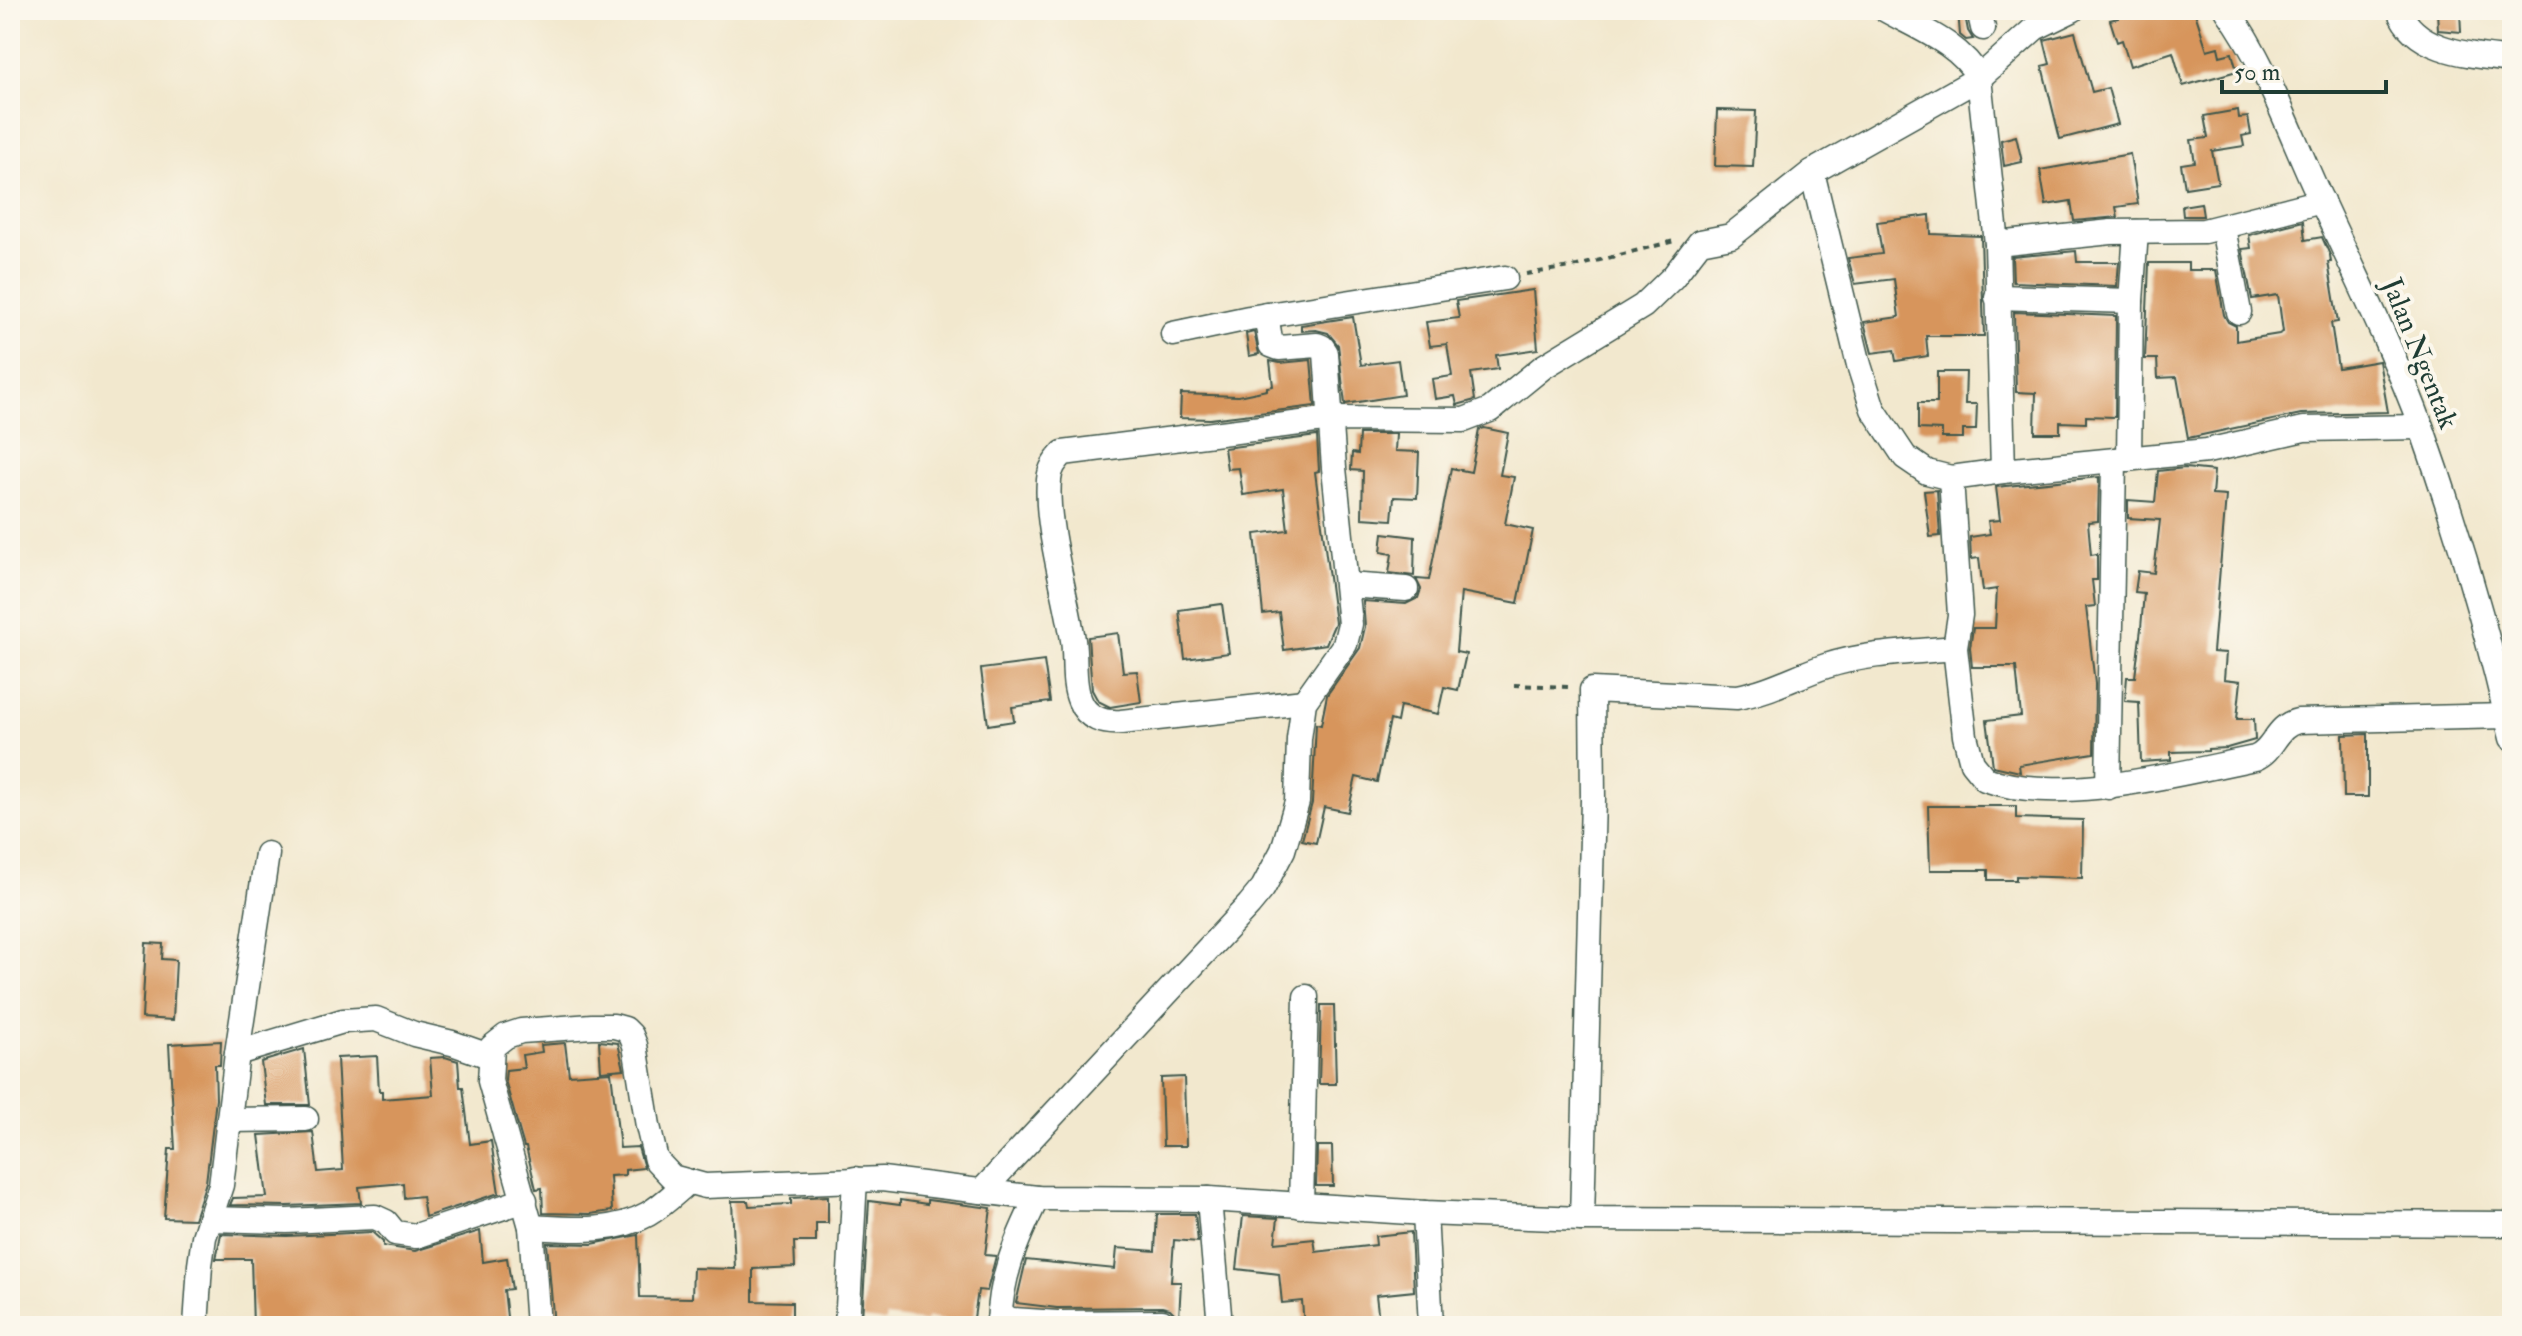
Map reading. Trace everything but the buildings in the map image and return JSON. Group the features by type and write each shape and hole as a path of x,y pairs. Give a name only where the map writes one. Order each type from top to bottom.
{"street":[{"path":"1886,10 1924,30 1972,68 1997,244 2003,471"},
{"path":"1304,702 1121,722 1106,722 1092,716 1077,694 1074,643 1051,516 1049,481 1052,466 1063,453 1332,419 1464,420 1490,410 1543,367 1650,300 1713,239 1972,68 2035,28 2072,10"},
{"name":"Jalan Ngentak","path":"2227,10 2273,94 2421,427 2477,600 2509,727"},
{"path":"2399,10 2406,27 2447,49 2512,60"},
{"path":"1812,172 1859,365 1873,409 1905,457 1927,472 1951,478 2207,451 2304,429 2421,427"},
{"path":"1997,244 2077,235 2186,233 2223,228 2322,201"},
{"path":"2223,228 2239,312"},
{"path":"2108,787 2122,460 2136,232"},
{"path":"1173,334 1266,315 1505,278"},
{"path":"1997,297 2131,301"},
{"path":"989,1192 1249,905 1263,888 1283,850 1297,802 1299,739 1304,702 1345,644 1350,624 1324,349 1317,345 1279,348 1271,345 1266,315"},
{"path":"1951,478 1960,615 1955,648 1965,736 1972,763 1980,776 1991,782 2029,787 2108,787 2255,758 2262,755 2281,729 2298,721 2509,727"},
{"path":"1347,585 1406,589"},
{"path":"1582,1219 1593,799 1592,690 1737,697 1755,694 1853,659 1955,648"},
{"path":"196,1326 200,1265 210,1219 220,1193 267,854"},
{"path":"1301,1206 1306,997"},
{"path":"237,1053 343,1021 376,1019 414,1034 489,1056"},
{"path":"538,1326 531,1227 490,1081 489,1056 500,1039 521,1031 592,1026 614,1026 625,1029 631,1035 656,1160 672,1177 687,1183 727,1186 855,1179 904,1181 1034,1197 1209,1199 1425,1213 1582,1219 2512,1224"},
{"path":"230,1120 306,1119"},
{"path":"847,1326 855,1179"},
{"path":"531,1227 586,1229 631,1222 649,1214 687,1183"},
{"path":"1034,1197 1004,1276 999,1322 1162,1322"},
{"path":"1209,1199 1220,1326"},
{"path":"210,1219 287,1221 375,1217 386,1222 395,1233 416,1236 525,1200"},
{"path":"1425,1213 1431,1326"}],"path":[{"path":"1505,278 1577,266 1660,243 1713,239"},
{"path":"1514,685 1592,690"}]}
